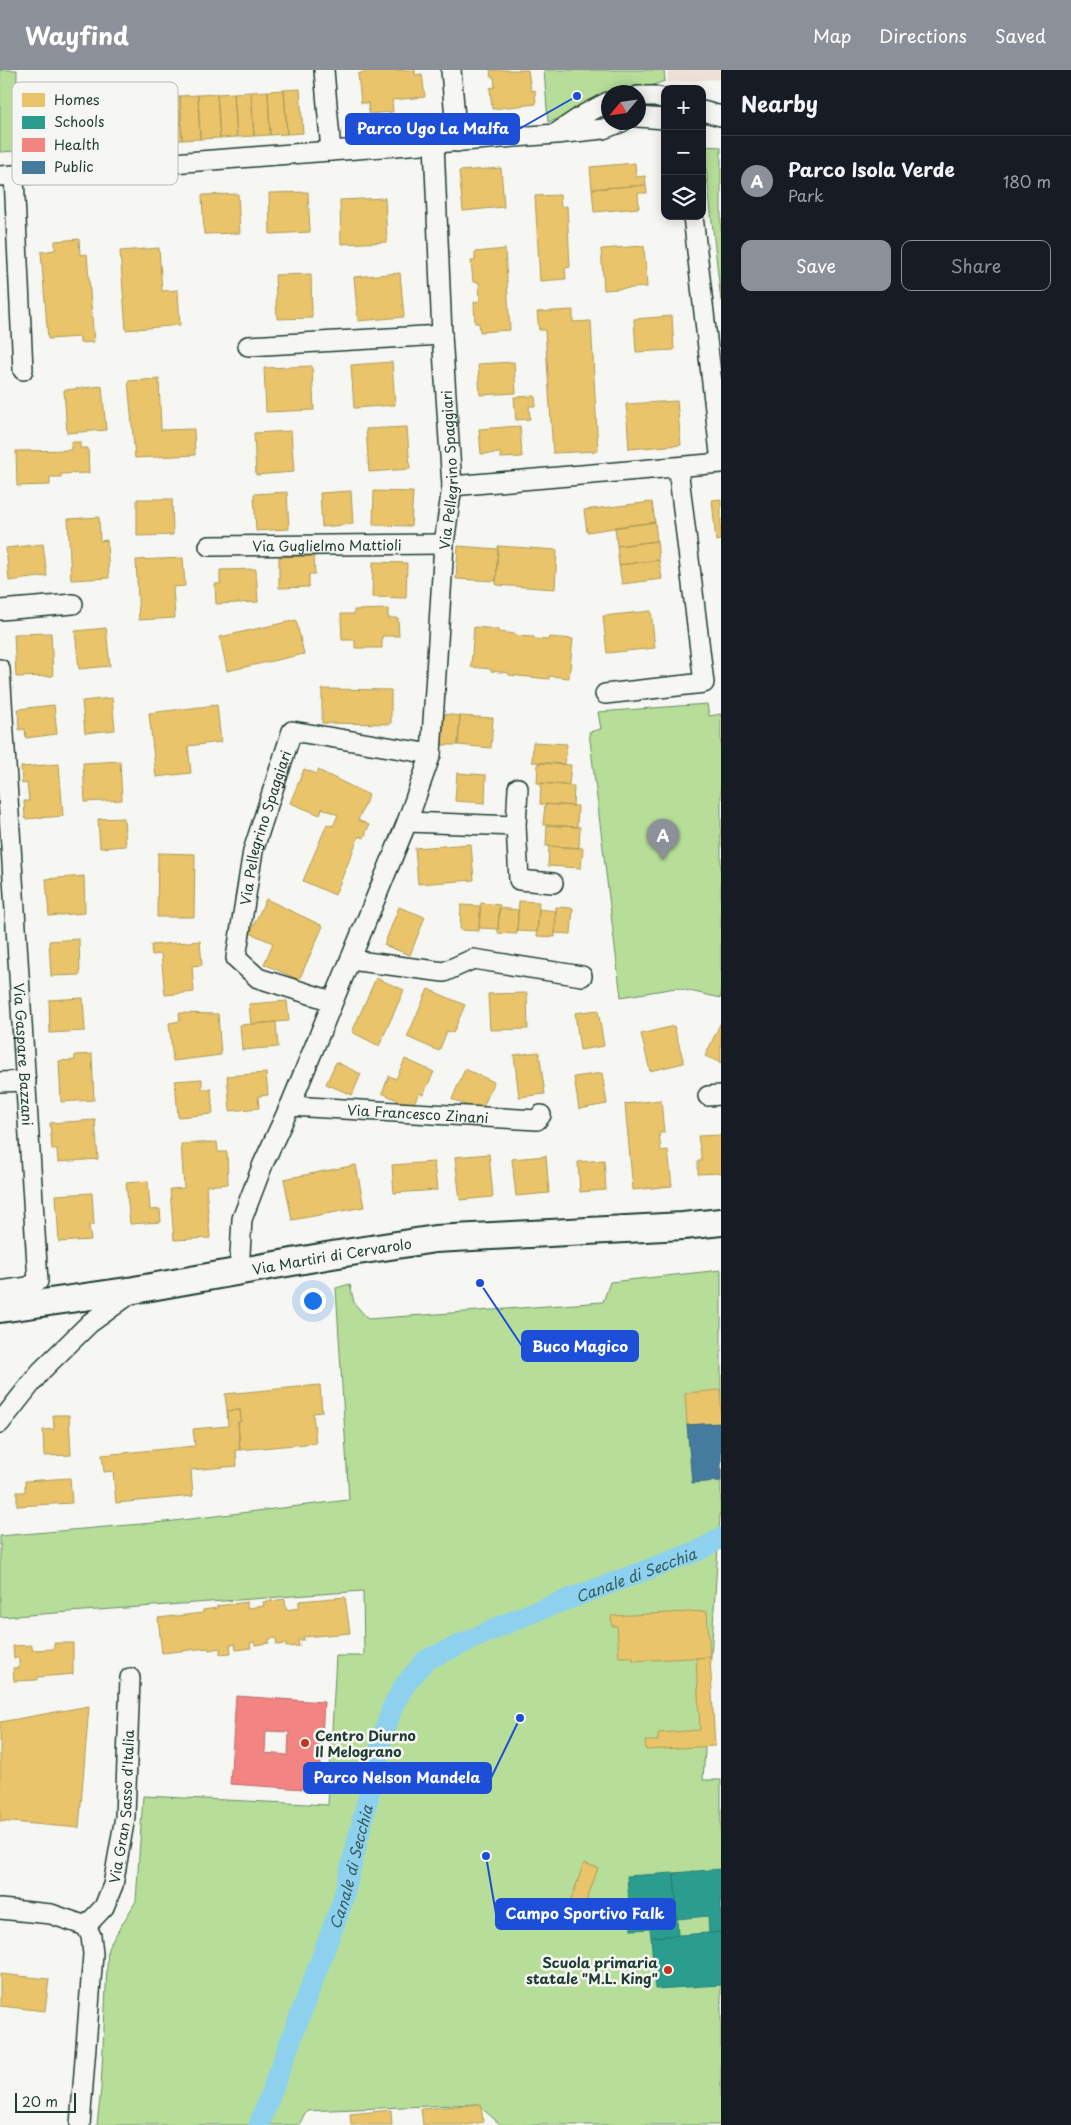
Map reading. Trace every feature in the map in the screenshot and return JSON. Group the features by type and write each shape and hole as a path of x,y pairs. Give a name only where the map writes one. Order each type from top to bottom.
{"main road":[{"name":"Via Martiri di Cervarolo","path":"134,1290 436,1239 684,1226 721,1222"},
{"path":"5,1302 134,1290"}],"street":[{"path":"324,70 331,151"},
{"path":"452,70 457,142"},
{"path":"646,96 661,98"},
{"path":"556,134 601,106"},
{"path":"706,112 721,118"},
{"path":"646,118 661,120"},
{"path":"706,120 721,118"},
{"path":"178,163 601,129"},
{"name":"Via Pellegrino Spaggiari","path":"239,1272 242,1219 263,1164 290,1106 407,822 431,754 444,544 452,486 442,335 434,143"},
{"path":"7,176 23,370"},
{"path":"452,486 678,468 721,462 693,220"},
{"path":"248,346 442,335"},
{"path":"605,694 704,683 678,468"},
{"name":"Via Guglielmo Mattioli","path":"209,546 444,544"},
{"path":"0,610 73,604"},
{"name":"Via Gaspare Bazzani","path":"0,669 8,930 26,1081 38,1281 5,1302"},
{"name":"Via Pellegrino Spaggiari","path":"332,1001 258,978 236,958 253,851 292,731 431,754"},
{"path":"518,788 516,826 518,880 553,883"},
{"path":"407,822 516,826"},
{"path":"350,960 444,972 473,959 582,976"},
{"path":"0,1082 26,1081"},
{"name":"Via Francesco Zinani","path":"290,1106 537,1120 541,1115"},
{"name":"Via Martiri di Cervarolo","path":"0,1422 41,1371 90,1323 134,1290"},
{"name":"Via Gran Sasso d'Italia","path":"86,1926 104,1907 114,1885 125,1817 130,1678"},
{"path":"0,1909 51,1914 86,1926 91,1936 93,1954 80,2125"}],"shaded area":[{"path":"667,70 721,70 721,79 668,82"}],"green space":[{"path":"0,70 17,70 17,82 12,82 12,151 0,152"},
{"path":"544,70 664,70 665,81 646,88 646,85 601,85 601,102 574,114 548,122"},
{"path":"706,146 721,147 721,301 706,168"},
{"path":"707,704 709,716 721,714 721,998 676,988 621,997 589,732 601,729 598,712"},
{"path":"721,1270 721,1501 703,1780 721,1780 721,2125 501,2125 477,2104 306,2111 299,2125 97,2125 101,2089 108,1948 136,1901 143,1796 328,1805 336,1656 364,1656 363,1591 0,1617 0,1536 165,1522 349,1500 336,1288 350,1284 354,1303 368,1319 603,1302 610,1282"}],"building: Homes":[{"path":"364,70 415,70 415,75 422,74 425,97 392,100 393,112 369,114 368,103 361,103 358,74 364,72"},
{"path":"490,70 528,70 531,91 535,90 536,104 492,109 490,88 495,87 494,77 491,77"},
{"path":"300,89 303,133 287,134 284,90"},
{"path":"284,90 287,134 270,135 268,91"},
{"path":"268,91 270,135 254,136 251,92"},
{"path":"251,92 254,136 237,137 234,93"},
{"path":"234,93 237,137 220,138 217,94"},
{"path":"217,94 220,138 200,139 198,95"},
{"path":"198,95 200,139 182,140 180,96"},
{"path":"178,96 180,96 182,140 178,140"},
{"path":"635,163 636,177 645,176 646,185 592,189 590,167"},
{"path":"501,168 504,207 463,211 459,171"},
{"path":"646,185 647,193 638,193 639,208 594,212 592,189"},
{"path":"308,192 310,232 270,234 269,193"},
{"path":"238,194 240,233 204,234 202,195"},
{"path":"560,195 561,207 567,206 570,267 565,268 566,279 540,281 535,196"},
{"path":"385,198 387,242 341,244 340,200"},
{"path":"79,239 80,255 87,254 94,342 80,343 80,337 48,339 41,252 55,250 55,241"},
{"path":"644,246 647,287 604,290 601,249"},
{"path":"159,248 162,291 178,290 180,325 126,330 120,251"},
{"path":"505,249 510,330 480,332 479,323 475,323 474,302 480,301 479,282 473,282 471,261 475,261 475,252"},
{"path":"400,273 404,317 358,321 354,277"},
{"path":"311,274 312,318 277,319 275,275"},
{"path":"573,310 573,322 591,321 598,451 553,453 545,330 539,330 537,312"},
{"path":"672,316 674,350 636,352 634,319"},
{"path":"392,362 395,405 354,408 351,365"},
{"path":"514,362 516,393 480,395 478,364"},
{"path":"312,366 314,410 266,412 264,368"},
{"path":"159,379 161,430 194,429 195,455 135,458 128,381"},
{"path":"102,386 106,430 67,433 64,390"},
{"path":"535,396 536,406 529,406 530,419 516,420 514,397"},
{"path":"677,401 681,445 629,449 626,404"},
{"path":"520,426 522,457 501,458 500,453 481,454 479,429"},
{"path":"407,427 410,469 369,472 366,429"},
{"path":"291,431 294,472 256,475 254,433"},
{"path":"71,442 80,442 80,448 88,448 89,473 61,474 61,477 50,477 50,485 17,486 16,451 71,450"},
{"path":"351,491 353,524 322,527 320,493"},
{"path":"374,491 413,492 411,526 373,525"},
{"path":"287,492 289,529 256,531 254,494"},
{"path":"137,499 172,499 173,535 137,536"},
{"path":"721,499 721,540 716,541 712,500"},
{"path":"652,502 655,522 587,532 584,510"},
{"path":"99,517 100,541 107,540 109,578 71,580 68,519"},
{"path":"655,522 657,541 617,546 615,527"},
{"path":"657,541 659,560 619,565 617,546"},
{"path":"43,544 47,576 9,581 6,548"},
{"path":"458,546 498,549 496,581 456,579"},
{"path":"498,546 557,550 555,589 496,585"},
{"path":"314,556 315,574 309,574 309,587 279,588 279,557"},
{"path":"183,558 185,586 173,587 175,618 139,620 136,560"},
{"path":"659,560 662,579 622,584 619,565"},
{"path":"373,562 407,563 406,598 372,597"},
{"path":"256,569 258,602 216,604 215,584 220,584 220,570"},
{"path":"388,609 388,618 398,618 399,636 382,636 382,648 355,648 355,640 342,640 341,614 354,614 354,610"},
{"path":"651,611 655,648 607,653 603,616"},
{"path":"296,620 304,654 227,671 220,637"},
{"path":"474,627 498,629 498,632 534,637 534,639 548,640 549,637 573,639 569,678 549,676 549,679 509,675 509,673 491,671 491,669 471,667"},
{"path":"106,628 110,666 79,669 75,631"},
{"path":"51,633 53,676 16,677 14,634"},
{"path":"322,689 391,690 391,724 322,723"},
{"path":"112,698 115,730 85,733 82,701"},
{"path":"54,705 57,734 26,738 25,729 19,730 18,709"},
{"path":"217,705 221,742 188,746 191,773 156,777 149,713"},
{"path":"444,714 460,716 458,745 442,745"},
{"path":"460,716 493,718 491,748 458,745"},
{"path":"533,742 567,744 565,764 532,762"},
{"path":"120,761 122,800 85,802 83,763"},
{"path":"538,763 571,765 569,785 537,783"},
{"path":"59,764 63,816 25,819 24,801 29,801 27,783 22,784 21,767"},
{"path":"304,769 317,774 318,770 369,795 358,820 369,825 364,838 359,836 335,895 303,881 327,824 333,826 338,815 322,808 320,815 290,803"},
{"path":"457,773 486,775 485,803 455,801"},
{"path":"541,783 574,786 573,806 540,804"},
{"path":"545,804 578,806 577,827 543,825"},
{"path":"124,818 126,846 100,848 98,819"},
{"path":"547,825 580,827 579,848 546,846"},
{"path":"471,844 474,880 418,884 415,848"},
{"path":"549,846 583,848 581,868 548,866"},
{"path":"158,853 195,854 194,917 157,917"},
{"path":"84,876 85,913 49,916 46,879"},
{"path":"266,899 323,926 299,980 264,964 273,943 250,933"},
{"path":"519,901 539,902 537,932 517,931"},
{"path":"481,903 500,905 498,929 479,928"},
{"path":"461,905 480,906 479,931 460,930"},
{"path":"399,907 425,917 410,955 384,945"},
{"path":"556,907 573,908 571,934 555,933"},
{"path":"499,908 518,910 517,934 498,933"},
{"path":"539,909 556,911 555,937 537,936"},
{"path":"79,939 80,975 51,976 49,941"},
{"path":"200,941 202,965 192,966 194,992 165,995 161,954 152,955 151,945"},
{"path":"376,978 404,990 379,1046 352,1032"},
{"path":"428,989 465,1005 453,1033 447,1031 439,1051 407,1037"},
{"path":"527,993 528,1029 490,1030 488,994"},
{"path":"83,998 85,1031 50,1033 49,1000"},
{"path":"287,1001 289,1021 251,1024 249,1004"},
{"path":"598,1010 604,1046 580,1050 575,1013"},
{"path":"179,1013 218,1014 221,1055 173,1061 169,1023 180,1021"},
{"path":"276,1022 278,1047 242,1050 240,1025"},
{"path":"721,1022 721,1063 705,1056"},
{"path":"674,1026 684,1063 650,1071 641,1034"},
{"path":"539,1052 545,1094 519,1097 514,1055"},
{"path":"92,1054 94,1100 61,1102 59,1061 75,1060 75,1055"},
{"path":"405,1059 434,1072 423,1095 419,1093 412,1107 382,1093 389,1076 396,1079"},
{"path":"336,1062 361,1074 352,1095 326,1084"},
{"path":"465,1069 494,1082 481,1112 452,1099"},
{"path":"266,1073 268,1095 258,1096 259,1108 230,1111 227,1076"},
{"path":"602,1073 607,1104 579,1109 574,1077"},
{"path":"202,1079 202,1089 211,1089 213,1114 178,1117 175,1081"},
{"path":"661,1100 664,1133 659,1133 661,1151 668,1150 672,1186 633,1190 625,1104"},
{"path":"95,1120 98,1159 58,1162 57,1149 52,1149 50,1123"},
{"path":"721,1135 721,1173 698,1174 698,1161 702,1161 698,1136"},
{"path":"217,1142 218,1152 227,1152 228,1184 206,1186 210,1238 174,1240 170,1189 184,1188 181,1144"},
{"path":"489,1154 493,1197 460,1200 455,1157"},
{"path":"546,1156 549,1193 516,1196 512,1159"},
{"path":"604,1160 606,1190 580,1192 578,1162"},
{"path":"434,1162 437,1190 394,1193 392,1165"},
{"path":"356,1165 364,1207 292,1220 284,1179"},
{"path":"148,1181 150,1210 160,1209 161,1222 130,1224 126,1183"},
{"path":"92,1193 94,1225 89,1225 91,1240 59,1242 56,1195"},
{"path":"320,1385 322,1412 313,1413 316,1443 240,1450 238,1422 241,1421 240,1410 227,1411 225,1394"},
{"path":"721,1390 721,1423 687,1425 685,1393"},
{"path":"240,1410 241,1421 238,1422 240,1450 236,1450 237,1466 191,1470 193,1496 116,1503 113,1471 104,1472 102,1455 195,1446 193,1429 228,1426 227,1411"},
{"path":"53,1415 69,1415 71,1455 44,1456 43,1430 54,1429"},
{"path":"70,1478 72,1503 17,1506 17,1492 25,1492 25,1481"},
{"path":"345,1597 350,1633 303,1637 304,1640 298,1640 299,1646 286,1647 286,1644 277,1645 276,1638 269,1639 269,1643 255,1645 254,1642 250,1643 251,1648 236,1650 235,1644 230,1645 231,1653 220,1654 220,1648 209,1650 208,1648 162,1653 158,1618 203,1613 203,1610 217,1608 217,1606 247,1602 247,1608 264,1606 263,1602 285,1599 286,1610 299,1608 299,1601"},
{"path":"707,1611 710,1657 633,1661 633,1657 619,1657 617,1626 612,1626 611,1616"},
{"path":"54,1643 73,1643 73,1674 38,1677 37,1680 14,1681 13,1668 19,1668 19,1658 14,1658 13,1646 32,1645 32,1650 54,1649"},
{"path":"710,1657 715,1746 646,1750 645,1741 658,1741 658,1733 700,1730 696,1658"},
{"path":"89,1706 79,1828 0,1821 0,1722"},
{"path":"584,1863 598,1868 577,1928 563,1922"},
{"path":"0,1974 49,1979 45,2011 0,2006"},
{"path":"481,2104 483,2122 468,2125 423,2125 421,2109"},
{"path":"391,2110 392,2125 351,2125 350,2114"}],"building: Schools":[{"path":"721,1869 721,1932 709,1933 708,1916 677,1919 674,1873"},
{"path":"674,1873 678,1935 651,1937 650,1929 631,1930 627,1876"},
{"path":"721,1932 721,1985 655,1989 651,1937"}],"building: Health":[{"name":"Centro Diurno Il Melograno","path":"236,1696 324,1702 319,1790 230,1784","holes":["266,1731 289,1732 288,1755 265,1753"]}],"building: Public":[{"path":"721,1423 721,1481 692,1483 687,1425"}],"waterway":[{"name":"Canale di Secchia","path":"259,2125 342,1903 384,1733 392,1708 404,1686 426,1660 526,1615 700,1550 721,1538"}],"place":[{"name":"Parco Ugo La Malfa","path":"577,96"},
{"name":"Parco Isola Verde","path":"663,860"},
{"name":"Buco Magico","path":"480,1283"},
{"name":"Parco Nelson Mandela","path":"520,1718"},
{"name":"Centro Diurno Il Melograno","path":"305,1743"},
{"name":"Campo Sportivo Falk","path":"486,1856"},
{"name":"Scuola primaria statale \"M.L. King\"","path":"668,1970"}]}
